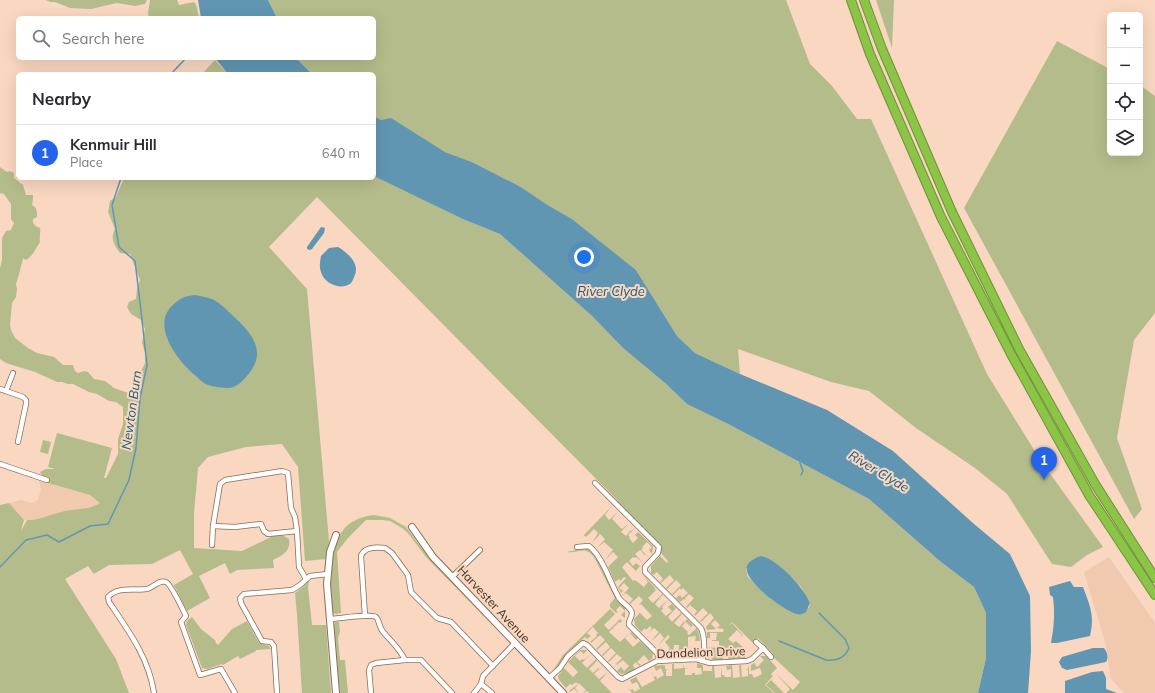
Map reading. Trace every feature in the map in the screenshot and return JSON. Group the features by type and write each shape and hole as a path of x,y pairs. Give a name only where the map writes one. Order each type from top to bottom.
{"highway":[{"path":"851,0 870,54 941,217 1011,354 1089,495 1155,595"},
{"path":"864,0 882,49 952,212 1019,349 1095,484 1155,578"}],"street":[{"path":"6,391 13,373"},
{"path":"0,389 23,397 26,400 18,442"},
{"path":"0,464 47,480"},
{"path":"212,545 220,484 225,480 282,471 288,473 291,508 295,517 297,531 299,567 306,579"},
{"path":"595,483 659,547 658,553 645,567 645,572 701,628 703,632 704,652 702,661"},
{"path":"214,526 235,527 261,524 264,531 268,534 297,531"},
{"name":"Harvester Avenue","path":"412,527 433,556 452,577 563,693"},
{"path":"336,534 330,552 327,594 336,693"},
{"path":"577,547 589,546 596,552 619,598 631,611 632,615 628,622 629,625 658,653 660,661"},
{"path":"365,616 361,556 363,551 367,549 385,548 392,554 408,575 411,592 437,618 451,622 493,666"},
{"path":"452,577 480,550"},
{"path":"277,693 274,646 271,642 262,641 241,603 240,598 244,594 292,590 306,579 314,575 328,574"},
{"path":"154,693 146,663 135,642 109,602 108,597 117,591 148,589 164,581 171,588 186,616 181,622 200,675 222,669 235,693"},
{"path":"329,619 374,616 377,618 380,629 402,653 405,660"},
{"name":"Dandelion Drive","path":"756,642 771,657"},
{"path":"474,693 482,684 483,676 515,643"},
{"name":"Dandelion Drive","path":"549,678 560,668 568,656 583,643 587,645 619,678 622,679 654,662 696,659 710,662 748,661 754,658 763,648"},
{"path":"371,693 369,670 371,665 376,663 405,660 421,660 452,693"},
{"path":"482,684 492,693"}],"shaded area":[{"path":"39,481 46,481 54,485 90,495 101,503 96,506 80,510 61,512 44,518 24,520 9,503 21,500 32,503 38,500 41,489"},
{"path":"1109,557 1155,623 1155,693 1124,693 1111,679 1106,645 1084,572"}],"green space":[{"path":"46,0 147,0 145,4 135,6 117,3 91,9 70,8"},
{"path":"150,0 177,0 179,5 194,2 199,16 149,16"},
{"path":"268,0 786,0 810,64 832,86 857,119 871,119 987,374 1041,461 1103,547 1087,555 1071,567 1052,564 1007,494 975,468 916,428 869,391 831,382 738,349 740,374 695,353 677,336 636,270 572,219 521,187 472,162 445,152 391,119 381,120 376,117 376,72 310,72 298,60 376,60 376,16 276,16"},
{"path":"876,0 894,0 892,48"},
{"path":"1057,41 1107,67 1107,156 1143,156 1143,87 1155,96 1155,313 1134,340 1117,438 1142,509 1134,519 964,208"},
{"path":"215,60 226,72 204,72"},
{"path":"0,167 7,172 10,171 14,173 14,178 23,185 26,195 33,195 32,205 36,208 37,217 33,219 33,224 40,228 40,242 31,256 26,260 23,258 16,284 16,297 12,303 10,325 15,338 37,353 54,357 63,365 73,365 75,371 78,373 84,371 88,372 94,379 105,381 114,388 134,395 135,384 145,363 145,353 142,343 145,329 141,320 131,314 127,307 129,302 136,299 140,280 130,254 120,253 114,244 113,235 115,229 108,212 110,201 116,197 123,180 376,180 376,175 465,220 500,234 592,316 623,348 665,383 687,404 730,425 869,499 941,562 974,587 986,613 986,658 978,693 786,693 790,689 776,674 793,690 800,682 772,656 773,654 758,638 753,643 732,622 727,627 732,623 743,635 740,638 742,635 737,630 728,639 733,643 736,641 746,650 743,654 746,659 728,660 727,648 725,648 725,653 722,654 723,660 713,660 708,655 707,648 719,647 719,641 712,641 716,640 717,633 710,633 710,638 707,638 707,632 723,632 724,629 717,628 720,625 715,620 711,624 716,629 707,630 706,627 714,618 710,613 701,622 700,621 708,613 703,608 695,616 694,615 697,611 690,605 687,608 686,607 694,598 689,594 685,598 686,600 684,599 680,602 676,598 680,595 682,598 688,593 683,588 681,590 680,588 673,595 672,594 681,585 676,580 667,589 666,588 674,580 670,575 661,583 660,582 663,579 657,572 653,575 651,573 651,566 660,556 667,563 668,561 661,553 661,546 616,503 618,501 317,197 269,247 307,289 329,541 326,559 305,561 298,467 282,444 246,447 208,457 198,468 194,513 194,548 242,551 275,535 282,535 289,539 289,547 286,552 273,560 274,568 237,570 230,574 225,563 199,576 210,598 187,611 174,585 193,574 180,550 152,564 109,565 94,574 88,566 65,579 116,659 129,693 0,693 0,505 9,503 24,520 21,531 27,520 91,507 100,503 90,495 48,483 40,472 46,469 55,469 48,467 57,433 112,448 104,478 106,478 118,454 118,439 123,424 123,407 116,402 109,401 97,394 89,392 73,384 57,382 35,372 6,363 0,359 0,268 2,260 2,238 6,231 11,230 14,223 11,219 11,204 4,194 0,193","holes":["761,556 771,560 782,568 801,587 810,603 809,608 771,598 748,577 746,569"]},
{"path":"43,440 51,442 48,454 40,452"},
{"path":"612,506 605,515 609,520 618,512 612,519 622,529 629,523 621,532 626,536 630,531 629,530 631,531 635,528 628,535 633,543 638,538 635,535 638,532 653,546 652,554 649,550 652,547 647,542 642,547 643,548 641,550 649,557 645,554 643,556 644,554 640,550 635,554 643,563 636,557 633,557 629,561 633,566 636,563 640,566 636,571 627,562 622,567 633,581 635,580 644,587 648,582 641,573 655,588 655,590 657,589 648,598 653,603 662,594 663,595 659,598 661,600 659,599 655,604 659,608 668,600 662,607 663,609 661,611 666,616 672,611 668,607 672,604 676,608 668,617 672,622 681,613 682,614 674,623 679,627 683,623 682,621 684,623 687,619 693,625 691,627 686,622 682,626 689,635 697,628 700,641 695,641 696,636 688,637 688,655 696,655 695,650 700,650 696,656 678,656 679,645 674,645 673,657 667,657 659,649 661,647 666,652 670,648 665,642 670,637 668,635 657,647 664,638 660,633 651,641 659,632 654,628 649,632 652,628 650,626 641,632 635,625 634,619 639,612 647,620 652,616 641,604 639,605 643,600 639,596 630,604 629,603 633,599 626,593 622,596 629,588 624,583 619,588 623,591 621,593 618,587 626,578 624,577 620,581 619,579 615,582 608,567 618,557 613,552 604,561 613,550 604,542 597,548 605,539 600,534 592,543 598,533 594,529 586,537 584,535"},
{"path":"374,515 390,518 406,527 429,558 508,641 426,557 408,533 390,521 366,520 348,538 337,552 341,613 333,613 330,588 335,546 344,529 352,522"},
{"path":"585,548 590,550 595,556 617,598 616,600 618,600 625,608 625,611 620,606 616,610 618,612 616,613 610,607 610,604 615,598 594,557 587,551 567,552"},
{"path":"309,581 308,587 312,625 326,625 331,693 302,693 295,593"},
{"path":"610,609 615,614 604,625 609,630 620,619 622,621 609,632 620,642 631,632 638,638 636,640 630,633 625,638 633,647 640,641 653,653 652,659 649,661 644,655 637,662 641,665 639,666 636,662 633,665 635,669 622,674 619,673 617,671 621,667 624,671 629,666 623,660 614,667 617,664 615,662 617,663 622,658 617,654 609,662 608,661 616,653 611,648 603,656 602,655 610,647 606,642 597,650 596,649 605,640 600,635 591,643 590,642 597,636 596,635 598,633 593,627 587,633 591,636 587,639 585,637 564,657 555,670 554,669 563,655"},
{"path":"625,611 625,618 621,615"},
{"path":"192,617 201,629 216,641 215,642 218,645 232,629 247,621 259,643 269,646 271,649 256,650 240,659 238,656 223,665 222,664 207,669 202,668 186,625 187,621"},
{"path":"335,622 339,622 340,632 338,638 340,660 345,660 348,693 340,693 334,626"},
{"path":"580,650 587,650 584,654 580,651 575,656 580,661 582,659 584,660 591,654 582,663 587,668 596,659 597,661 589,669 593,673 598,669 597,667 599,669 603,666 594,674 599,679 608,672 600,681 612,693 589,693 587,691 583,693 586,690 579,683 575,688 579,693 574,689 570,692 569,691 578,684 576,682 572,685 570,684 566,688 559,680 558,676 564,668 573,677 578,672 568,662"},
{"path":"760,656 766,656 777,668 771,674 773,676 765,685 774,693 632,693 628,687 631,690 633,689 634,692 640,689 637,682 632,684 630,680 636,677 642,687 655,680 650,669 654,677 656,676 657,679 664,675 661,668 656,671 654,666 665,665 665,669 668,669 666,670 666,676 672,676 672,664 674,664 674,669 683,668 684,664 684,668 687,668 685,669 685,675 692,675 691,663 692,673 695,673 695,675 702,674 701,668 697,668 697,663 703,665 703,671 712,671 712,666 714,666 715,678 721,677 721,666 722,675 725,677 731,677 731,669 727,670 726,666 732,665 733,678 740,677 739,665 741,665 742,677 748,676 748,670 746,670 748,669 749,665 749,674 752,674 754,678 762,674 760,668 751,671 751,665 754,663 757,667 764,660"},
{"path":"771,680 784,693 775,693 766,685"}],"water":[{"path":"198,0 268,0 276,16 201,16"},
{"path":"217,60 298,60 310,72 226,72"},
{"name":"River Clyde","path":"376,117 381,120 391,118 445,152 472,162 521,187 572,219 636,270 677,336 695,353 740,374 827,410 893,451 974,524 1010,554 1030,596 1031,651 1028,693 978,693 986,658 986,613 974,587 941,562 869,499 730,425 687,404 665,383 623,348 592,316 500,234 465,220 376,177"},
{"path":"321,227 325,228 324,233 312,249 307,249 307,247"},
{"path":"338,247 346,252 352,259 356,268 356,272 351,282 343,286 329,283 323,276 320,268 321,256 329,248"},
{"path":"195,295 210,298 220,304 239,321 255,343 257,351 253,368 235,387 226,388 204,383 182,362 169,343 165,333 164,323 167,313 180,299"},
{"path":"761,556 775,562 796,582 810,603 806,612 803,614 797,614 791,612 774,601 756,585 747,570 748,564"},
{"path":"1070,581 1074,587 1083,587 1088,600 1092,617 1090,636 1051,643 1054,609 1053,597 1050,595 1049,587"},
{"path":"1093,648 1104,648 1107,655 1106,662 1067,670 1062,668 1059,662 1062,657"},
{"path":"1103,671 1106,678 1106,689 1117,693 1065,693 1065,681 1092,672"}],"waterway":[{"name":"Newton Burn","path":"173,72 184,60"},
{"name":"Newton Burn","path":"0,567 26,540 47,535 59,542 90,526 108,524 129,480 136,448 140,398 147,365 135,261 119,247 112,205 120,180"},
{"path":"800,463 803,471 801,475"},
{"path":"779,641 826,660 833,660 843,656 849,648 845,639 819,613"}],"place":[{"name":"Kenmuir Hill","path":"1044,480"}]}
